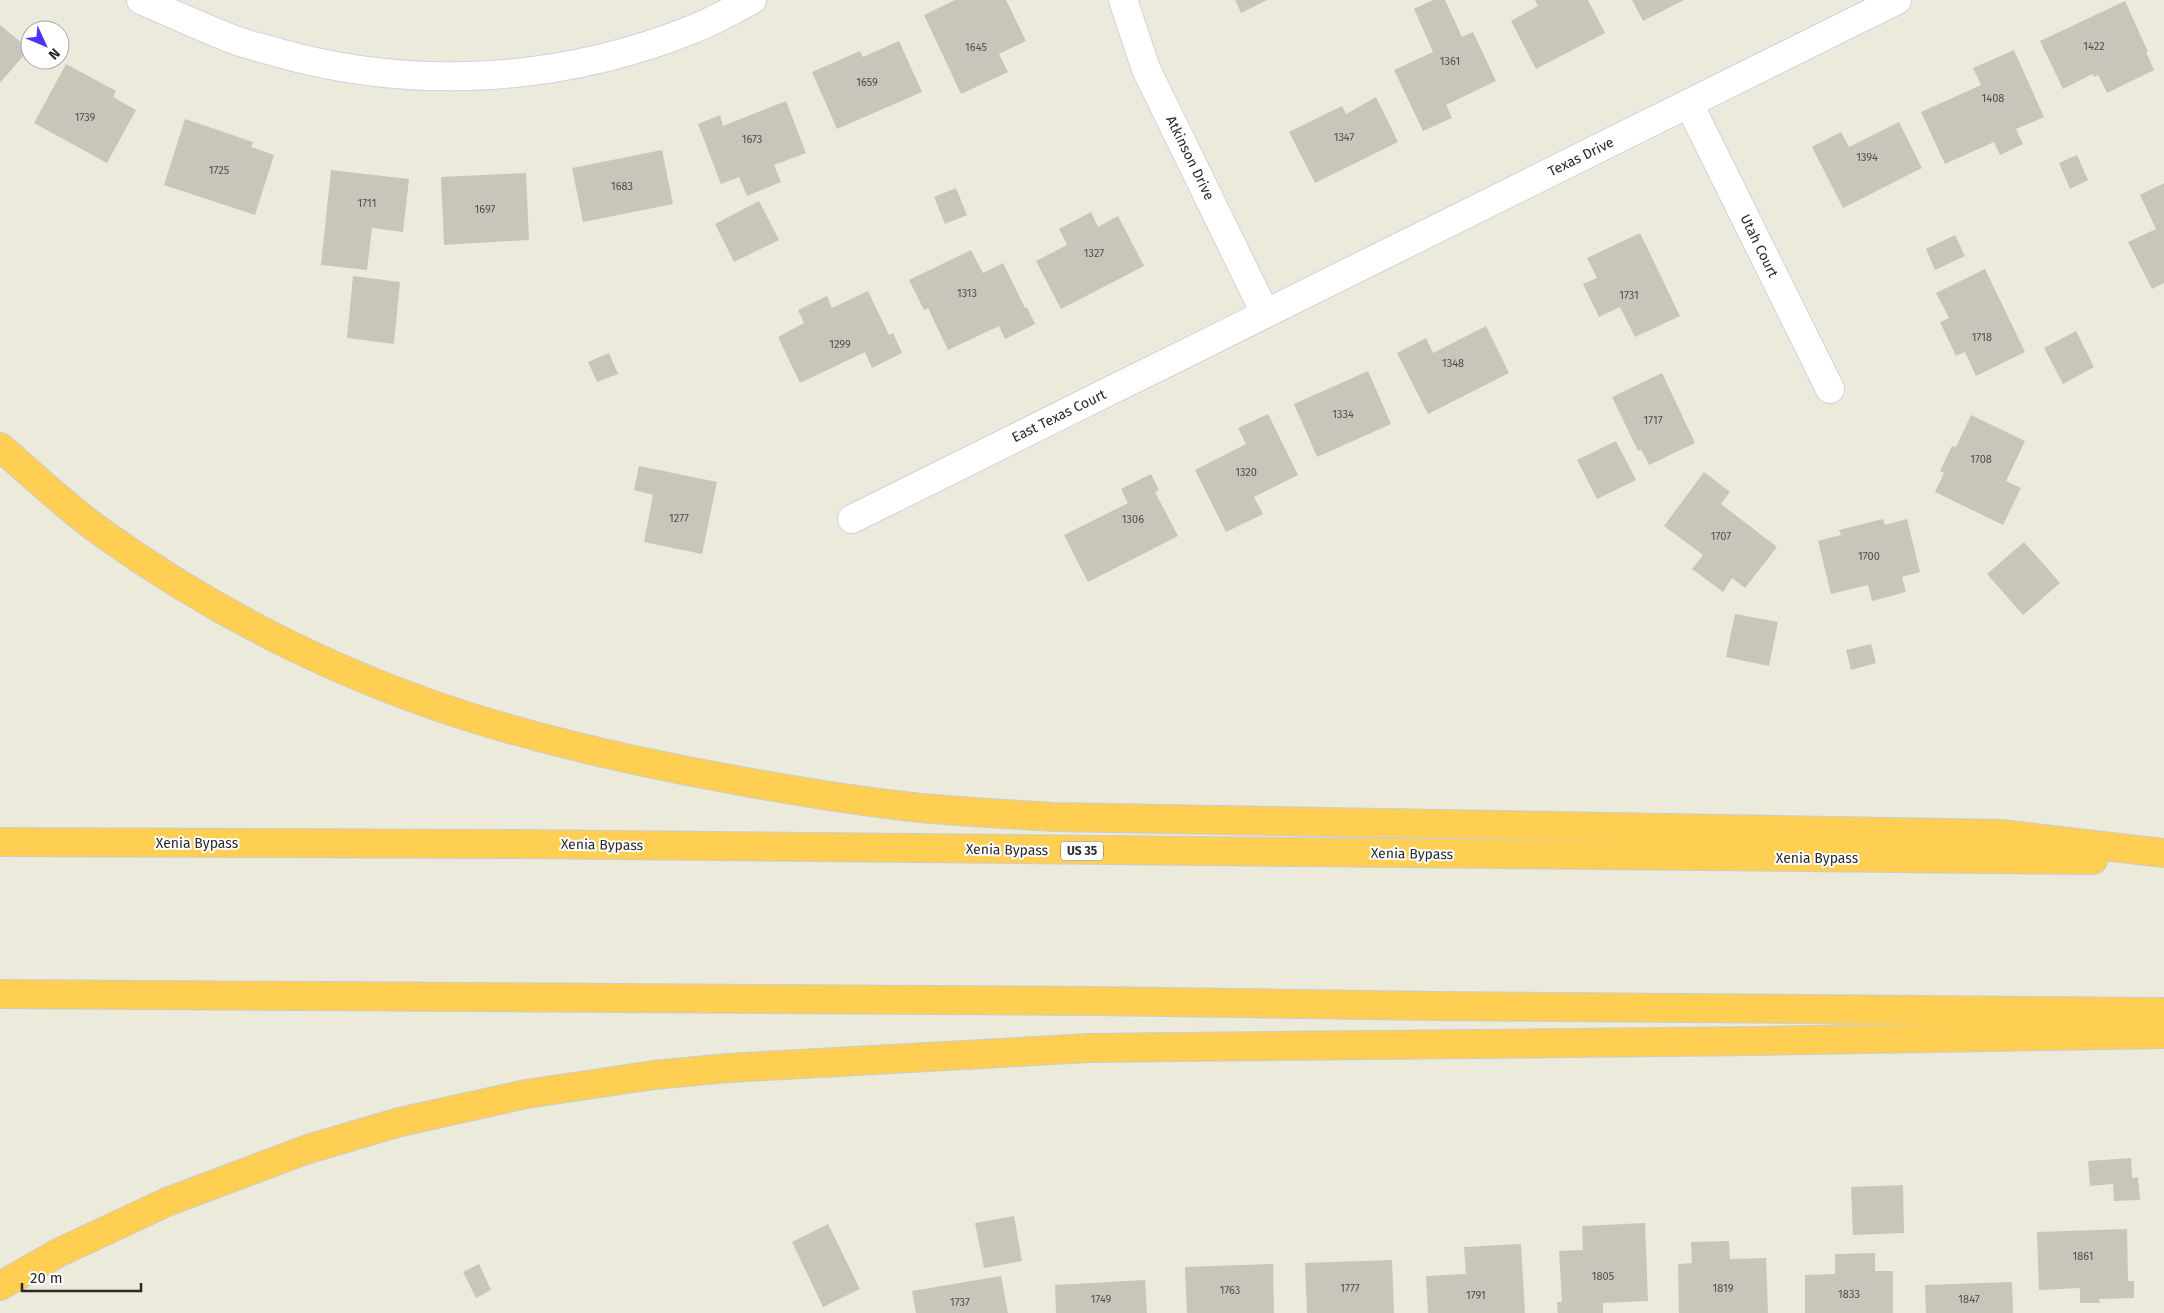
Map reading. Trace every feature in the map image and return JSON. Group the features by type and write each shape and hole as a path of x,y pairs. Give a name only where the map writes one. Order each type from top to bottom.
{"highway":[{"path":"0,447 99,530 157,570 240,618 320,659 409,695 477,719 546,739 703,774 788,790 912,806 1054,817 2001,834 2164,853"},
{"name":"Xenia Bypass","path":"0,842 546,845 2164,861"},
{"path":"0,994 1084,1001 2164,1012"},
{"path":"0,1286 58,1253 167,1202 308,1149 400,1122 526,1094 654,1075 728,1068 1089,1048 1756,1042 2164,1034"}],"street":[{"path":"141,0 233,40 319,64 385,74 442,77 508,75 596,60 650,45 692,30 752,0"},
{"name":"Atkinson Drive","path":"1122,0 1146,69 1265,313"},
{"name":"Texas Drive","path":"1265,313 1897,0"},
{"name":"Utah Court","path":"1688,104 1830,389"},
{"name":"East Texas Court","path":"852,519 1265,313"}],"building":[{"path":"955,0 1006,0 1026,41 999,54 1008,72 961,94 924,15"},
{"path":"1235,0 1267,0 1241,13"},
{"path":"1433,0 1445,0 1462,37 1473,32 1496,81 1446,105 1452,118 1423,131 1394,70 1433,52 1414,9"},
{"path":"1535,0 1588,0 1605,33 1536,69 1511,21 1538,6"},
{"path":"1632,0 1684,0 1643,21"},
{"path":"2125,1 2154,70 2107,93 2098,75 2094,77 2092,74 2063,89 2040,41"},
{"path":"0,25 20,42 20,60 0,83"},
{"path":"899,41 922,92 837,129 812,72 860,51 863,57"},
{"path":"2014,50 2044,117 2016,129 2023,144 2000,155 1994,142 1945,164 1921,112 1981,85 1973,68"},
{"path":"70,66 116,91 113,97 136,110 107,163 34,123 63,70 70,70"},
{"path":"1376,97 1398,142 1315,183 1289,132 1342,106 1346,114"},
{"path":"786,101 806,153 774,165 781,182 747,196 739,177 721,184 698,124 720,115 723,126"},
{"path":"185,119 253,142 251,147 274,155 255,215 164,185"},
{"path":"1899,122 1922,168 1843,208 1812,147 1841,132 1849,147"},
{"path":"662,150 673,204 583,222 572,168"},
{"path":"2077,155 2088,180 2070,189 2059,163"},
{"path":"331,170 409,179 403,232 372,228 367,270 321,265"},
{"path":"526,173 529,240 444,245 441,177"},
{"path":"2164,183 2164,283 2152,289 2128,242 2156,229 2140,195"},
{"path":"956,188 967,215 945,224 934,197"},
{"path":"759,201 779,240 734,262 715,224"},
{"path":"1091,212 1098,227 1118,216 1144,266 1061,309 1036,261 1067,245 1059,229"},
{"path":"1640,233 1680,316 1635,337 1620,307 1599,317 1583,284 1597,278 1587,258"},
{"path":"1955,235 1965,256 1935,270 1926,249"},
{"path":"971,250 983,273 1003,263 1035,324 1005,339 999,326 948,350 928,308 924,310 909,280"},
{"path":"1985,269 2025,352 1976,376 1965,352 1956,356 1940,322 1949,318 1936,293"},
{"path":"353,276 400,282 394,344 347,338"},
{"path":"868,291 889,335 893,333 902,353 872,368 865,352 800,383 778,337 804,323 798,310 827,296 832,308"},
{"path":"1486,326 1509,373 1428,414 1397,353 1426,338 1433,353"},
{"path":"2076,331 2094,367 2063,384 2044,348"},
{"path":"609,353 618,374 597,382 588,362"},
{"path":"1368,371 1391,424 1317,457 1294,404"},
{"path":"1662,373 1695,443 1649,465 1641,449 1638,451 1612,397"},
{"path":"1268,414 1298,475 1254,497 1263,514 1226,532 1195,470 1246,444 1238,428"},
{"path":"1971,415 2025,441 2006,481 2021,488 2003,525 1935,492 1944,473 1940,471 1952,446 1956,447"},
{"path":"1616,441 1636,480 1597,499 1577,460"},
{"path":"639,466 717,482 702,554 644,542 653,495 634,490"},
{"path":"1704,472 1730,492 1721,504 1777,547 1745,588 1732,578 1723,592 1692,569 1703,555 1664,526"},
{"path":"1151,474 1159,490 1155,492 1178,536 1088,582 1064,535 1128,503 1121,489"},
{"path":"1883,519 1885,525 1907,519 1920,572 1902,577 1906,592 1872,601 1868,585 1831,594 1818,541 1841,535 1839,530"},
{"path":"2024,542 2060,583 2023,615 1987,574"},
{"path":"1735,614 1778,622 1769,666 1726,657"},
{"path":"1871,644 1876,663 1851,670 1846,650"},
{"path":"2131,1158 2132,1178 2138,1177 2140,1200 2114,1201 2113,1184 2090,1186 2088,1161"},
{"path":"1903,1185 1904,1233 1853,1235 1851,1187"},
{"path":"1014,1216 1022,1261 984,1268 975,1223"},
{"path":"1645,1223 1648,1301 1603,1303 1603,1313 1558,1313 1557,1302 1562,1302 1559,1251 1583,1250 1582,1226"},
{"path":"828,1224 860,1289 823,1307 792,1242"},
{"path":"2127,1229 2128,1281 2134,1281 2134,1298 2099,1299 2100,1303 2080,1303 2080,1288 2039,1290 2037,1232"},
{"path":"1729,1241 1730,1259 1766,1258 1768,1313 1679,1313 1678,1264 1692,1263 1691,1242"},
{"path":"1521,1244 1525,1313 1428,1313 1426,1276 1466,1274 1464,1247"},
{"path":"1875,1253 1875,1271 1893,1271 1893,1313 1805,1313 1805,1275 1835,1274 1835,1254"},
{"path":"1392,1260 1394,1313 1307,1313 1305,1263"},
{"path":"479,1264 491,1290 476,1298 463,1272"},
{"path":"1273,1264 1274,1313 1187,1313 1185,1267"},
{"path":"1001,1276 1008,1313 916,1313 912,1291"},
{"path":"1145,1280 1147,1313 1056,1313 1055,1285"},
{"path":"2012,1282 2013,1313 1926,1313 1925,1285"}]}
